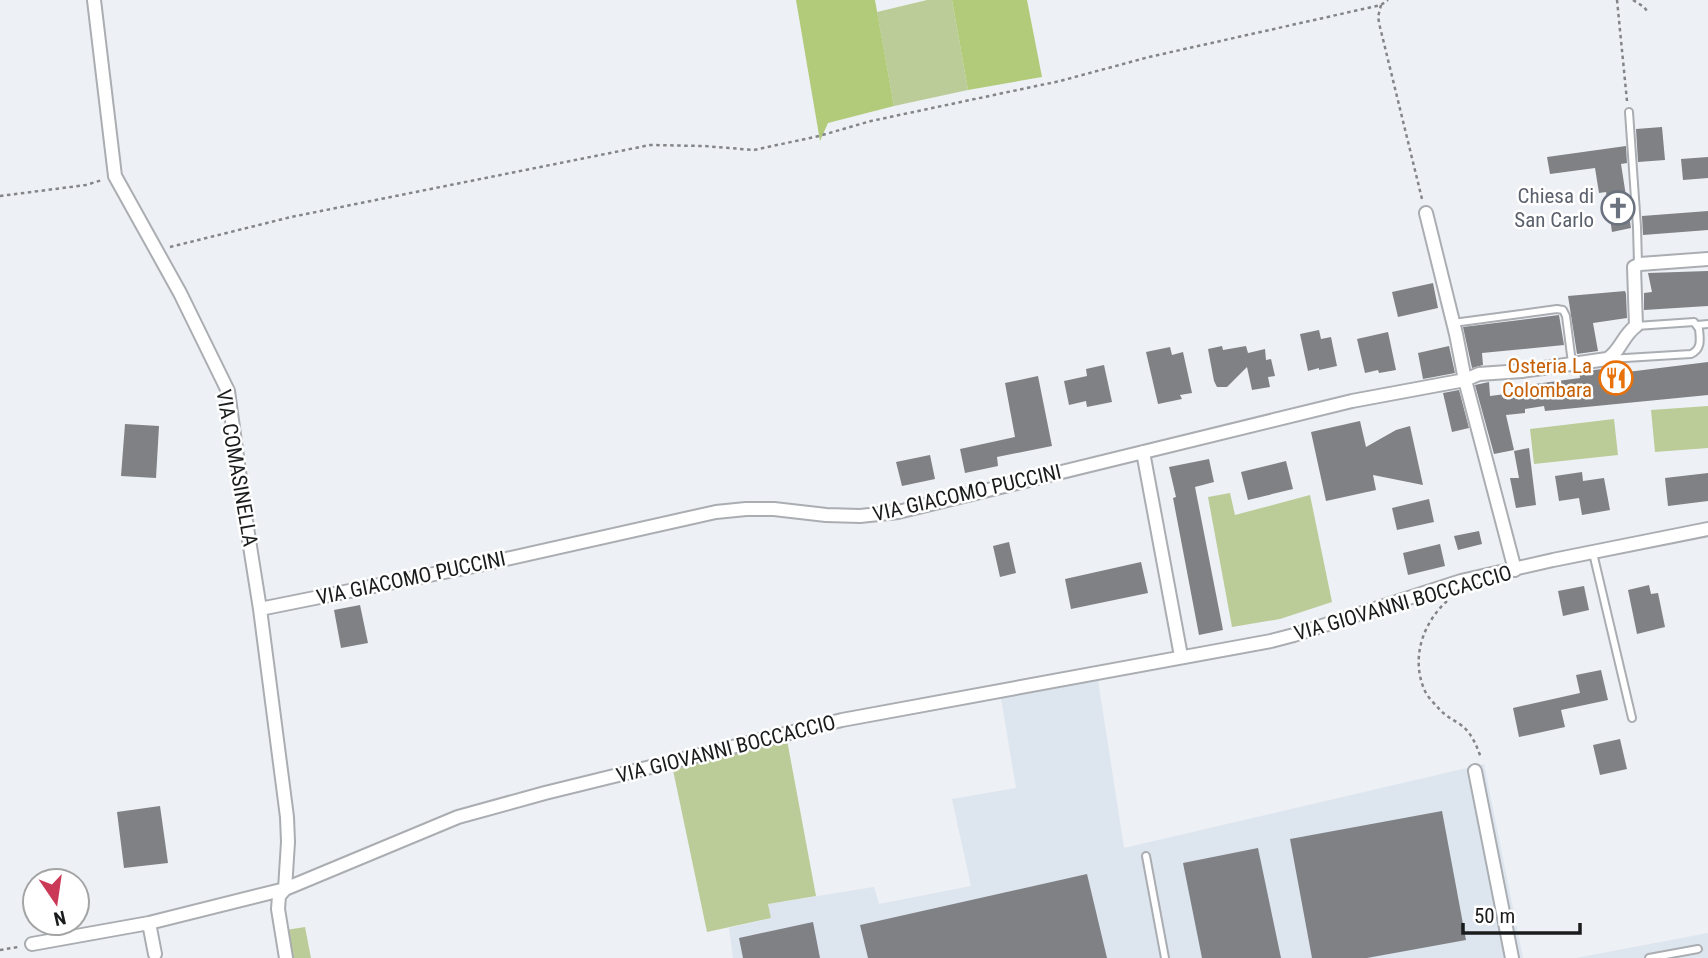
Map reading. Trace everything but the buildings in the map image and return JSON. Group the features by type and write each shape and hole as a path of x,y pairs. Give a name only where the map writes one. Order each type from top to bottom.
{"street":[{"name":"VIA COMASINELLA","path":"94,0 115,176 180,293 228,391 287,817 285,889 279,896 278,909 286,958"},
{"path":"1426,213 1465,380 1515,570"},
{"path":"1607,359 1612,357 1626,335 1636,326 1633,267 1638,264 1708,259"},
{"name":"VIA GIACOMO PUCCINI","path":"260,609 484,564 716,512 774,509 860,516 898,512 1352,401 1465,380 1479,374 1607,359"},
{"path":"1143,452 1181,656"},
{"name":"VIA GIOVANNI BOCCACCIO","path":"32,944 149,923 285,889 458,817 545,793 842,720 1294,635 1461,581 1708,529"},
{"path":"1476,776 1512,958"},
{"path":"149,923 155,954"}],"lane":[{"path":"1629,112 1638,264"},
{"path":"1453,323 1563,310 1572,365"},
{"path":"1636,326 1690,322 1697,325 1708,324"},
{"path":"1607,359 1692,354 1699,348 1697,325"},
{"path":"1593,552 1632,718"},
{"path":"1146,856 1166,958"},
{"path":"1649,958 1698,949"}],"path":[{"path":"157,250 291,217 650,145 754,150 820,136 870,121 1060,81 1150,57 1381,5 1388,0"},
{"path":"1617,0 1629,112"},
{"path":"1633,0 1647,11"},
{"path":"1381,5 1378,17 1380,27 1426,213"},
{"path":"0,196 86,184 115,176"},
{"path":"1461,581 1453,596 1434,615 1423,635 1419,668 1424,690 1432,701 1446,716 1465,728 1475,742 1482,767 1481,773 1476,776"},
{"path":"0,950 32,944"}],"shaded area":[{"path":"1098,680 1124,848 1484,764 1523,958 733,958 729,928 771,918 768,904 874,887 879,904 971,886 952,799 1016,788 1001,698"},
{"path":"1708,933 1708,958 1576,958"}],"green space":[{"path":"796,0 875,0 894,106 828,123 820,141"},
{"path":"927,0 952,0 968,90 894,106 877,12"},
{"path":"952,0 1027,0 1042,77 968,90"},
{"path":"1708,406 1708,448 1655,452 1651,410"},
{"path":"1614,419 1618,455 1534,464 1530,429"},
{"path":"1230,493 1235,515 1310,495 1332,602 1280,619 1232,627 1208,497"},
{"path":"787,740 816,896 768,904 771,918 707,932 673,770"},
{"path":"305,927 311,958 289,958 286,930"}],"place":[{"name":"Chiesa di San Carlo","path":"1618,208"},
{"name":"Osteria La Colombara","path":"1616,378"}]}
